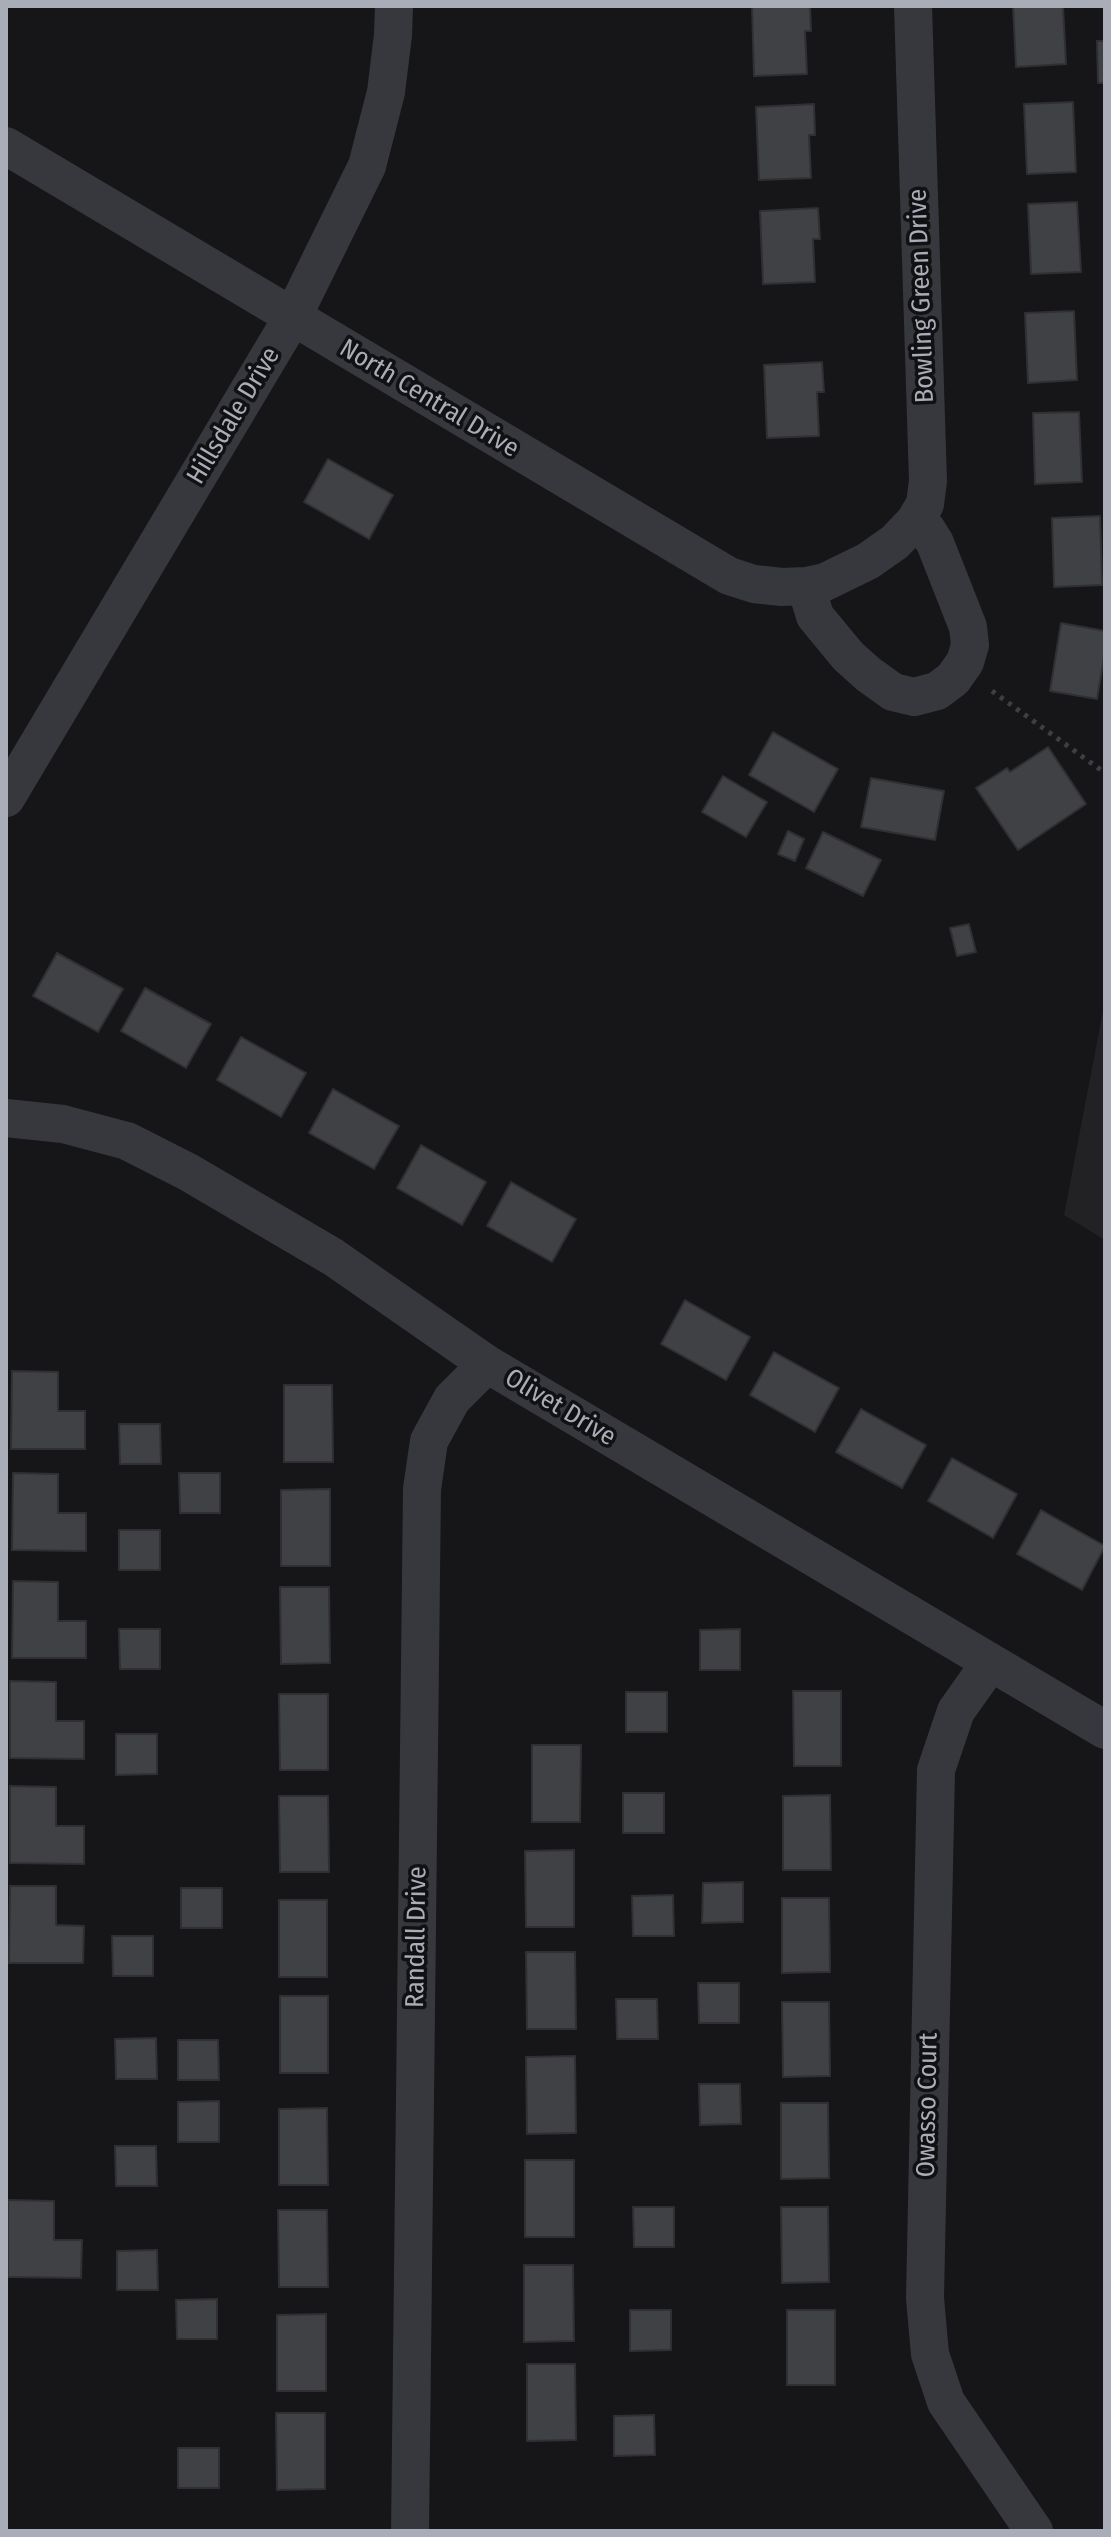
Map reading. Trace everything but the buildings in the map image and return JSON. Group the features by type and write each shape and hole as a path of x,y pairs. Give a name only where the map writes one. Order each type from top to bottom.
{"street":[{"name":"Hillsdale Drive","path":"6,798 292,318 367,166 386,92 394,6"},
{"name":"Bowling Green Drive","path":"868,561 895,542 915,521 925,504 928,481 913,6"},
{"name":"North Central Drive","path":"6,146 729,576 754,584 806,586 825,582 868,561"},
{"path":"806,586 815,616 848,656 868,674 893,692 914,697 937,691 953,679 965,662 970,645 968,627 935,543 927,530 915,521"},
{"name":"Olivet Drive","path":"6,1118 63,1124 127,1141 188,1172 333,1257 487,1364 1105,1730"},
{"name":"Randall Drive","path":"410,2531 422,1489 429,1441 452,1399 487,1364"},
{"name":"Owasso Court","path":"990,1663 956,1711 936,1770 925,2298 930,2354 946,2402 1034,2531"}],"path":[{"path":"992,691 1105,773"}],"shaded area":[{"path":"1105,1000 1105,1240 1064,1215"}]}
